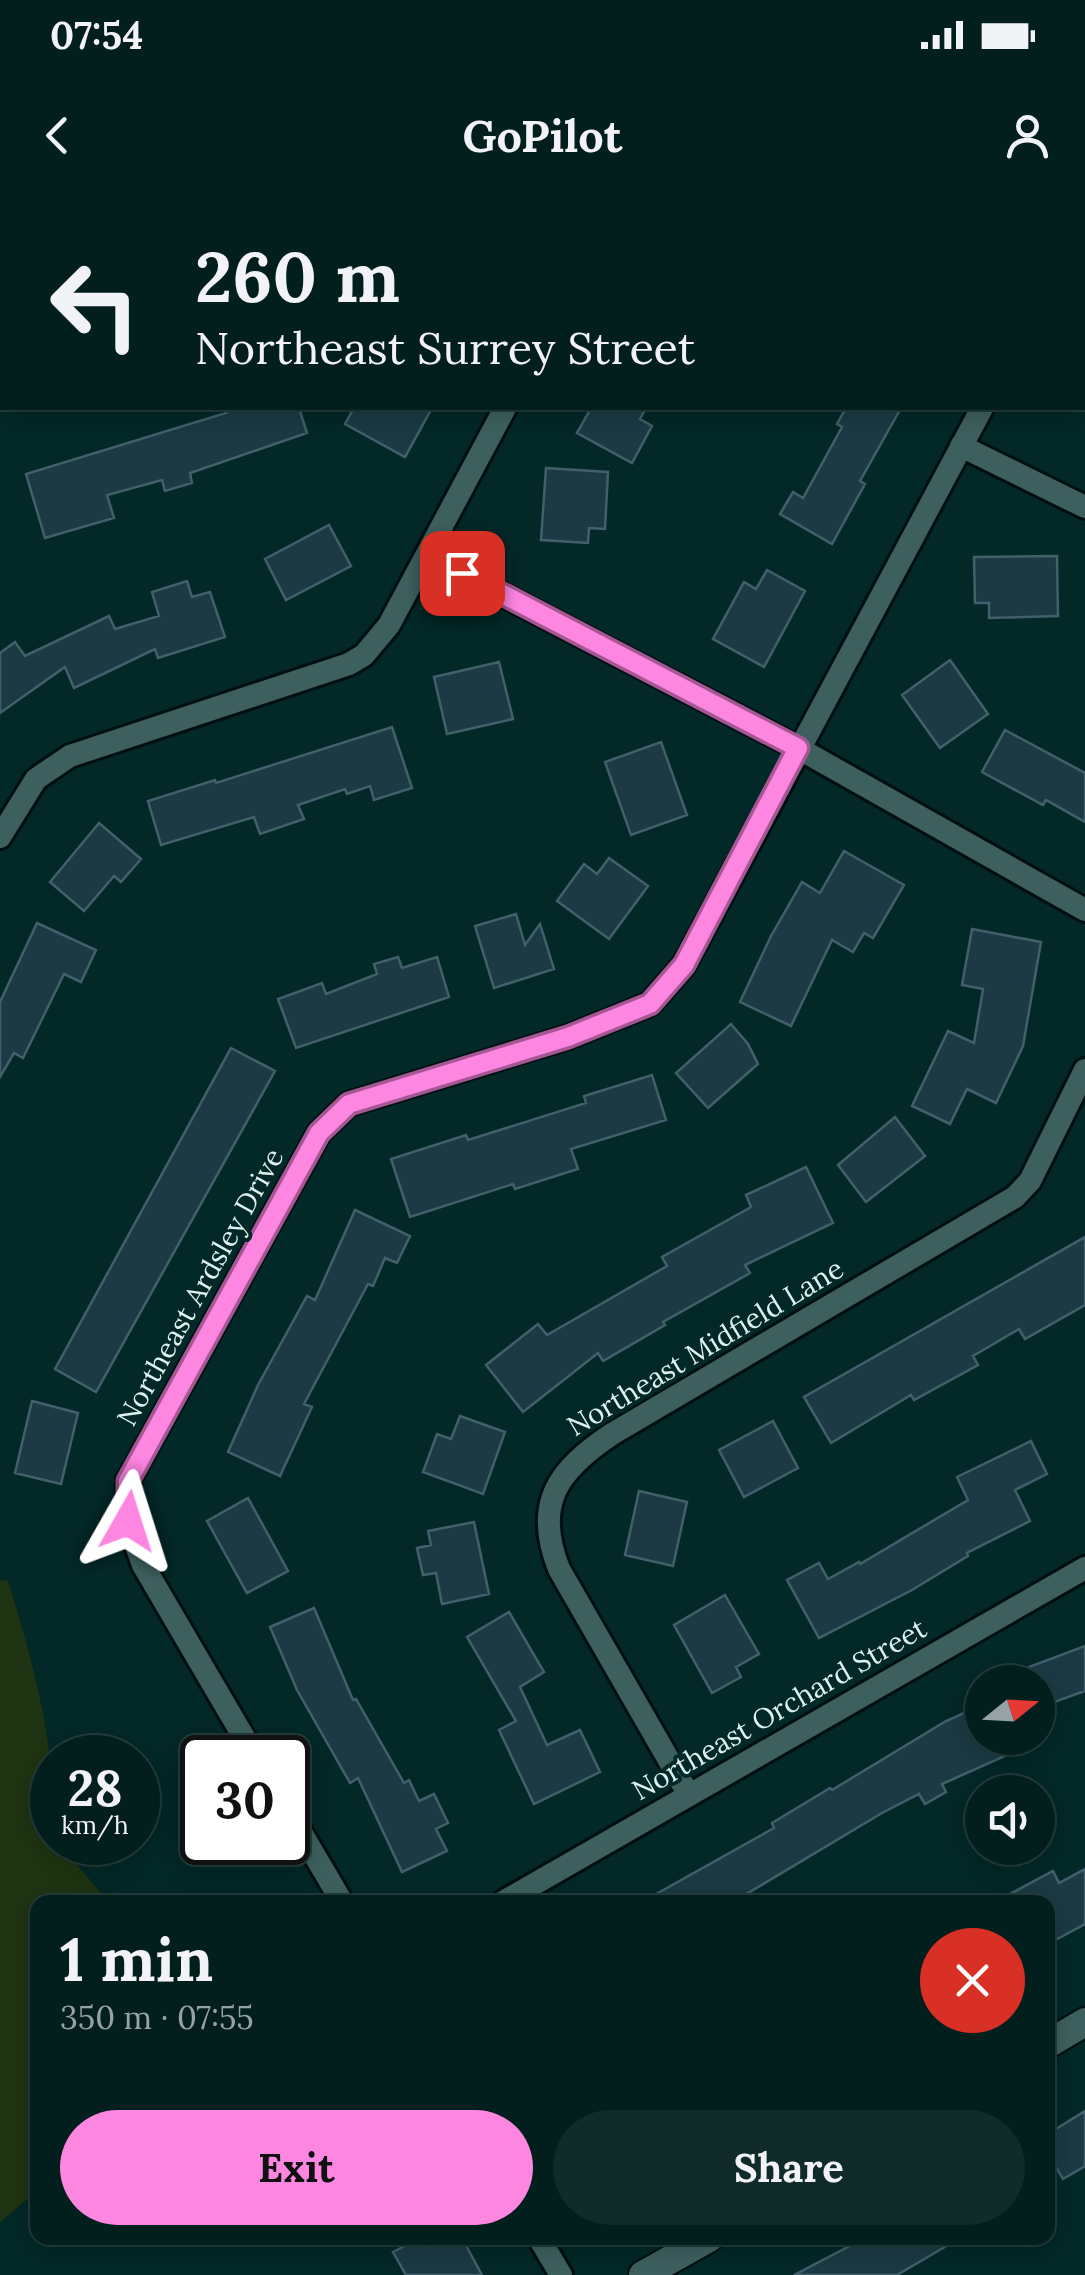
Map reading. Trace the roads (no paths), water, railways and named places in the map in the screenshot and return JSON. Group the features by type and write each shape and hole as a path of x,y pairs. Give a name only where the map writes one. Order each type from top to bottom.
{"street":[{"path":"0,837 36,779 70,756 320,675 364,656 383,634 428,556 505,410"},
{"name":"Northeast Ardsley Drive","path":"243,1735 143,1565 128,1521 128,1481 319,1133 349,1104 568,1037 650,1004 684,965 981,410"},
{"path":"961,446 1085,506"},
{"path":"428,556 798,748 1085,910"},
{"name":"Northeast Midfield Lane","path":"689,1795 550,1548 550,1507 559,1478 584,1452 612,1434 1015,1198 1030,1180 1085,1070"},
{"name":"Northeast Orchard Street","path":"515,1895 1085,1568"},
{"path":"310,1847 338,1895"},
{"path":"1055,2040 1085,2022"},
{"path":"543,2245 562,2275"},
{"path":"643,2275 697,2245"}]}
